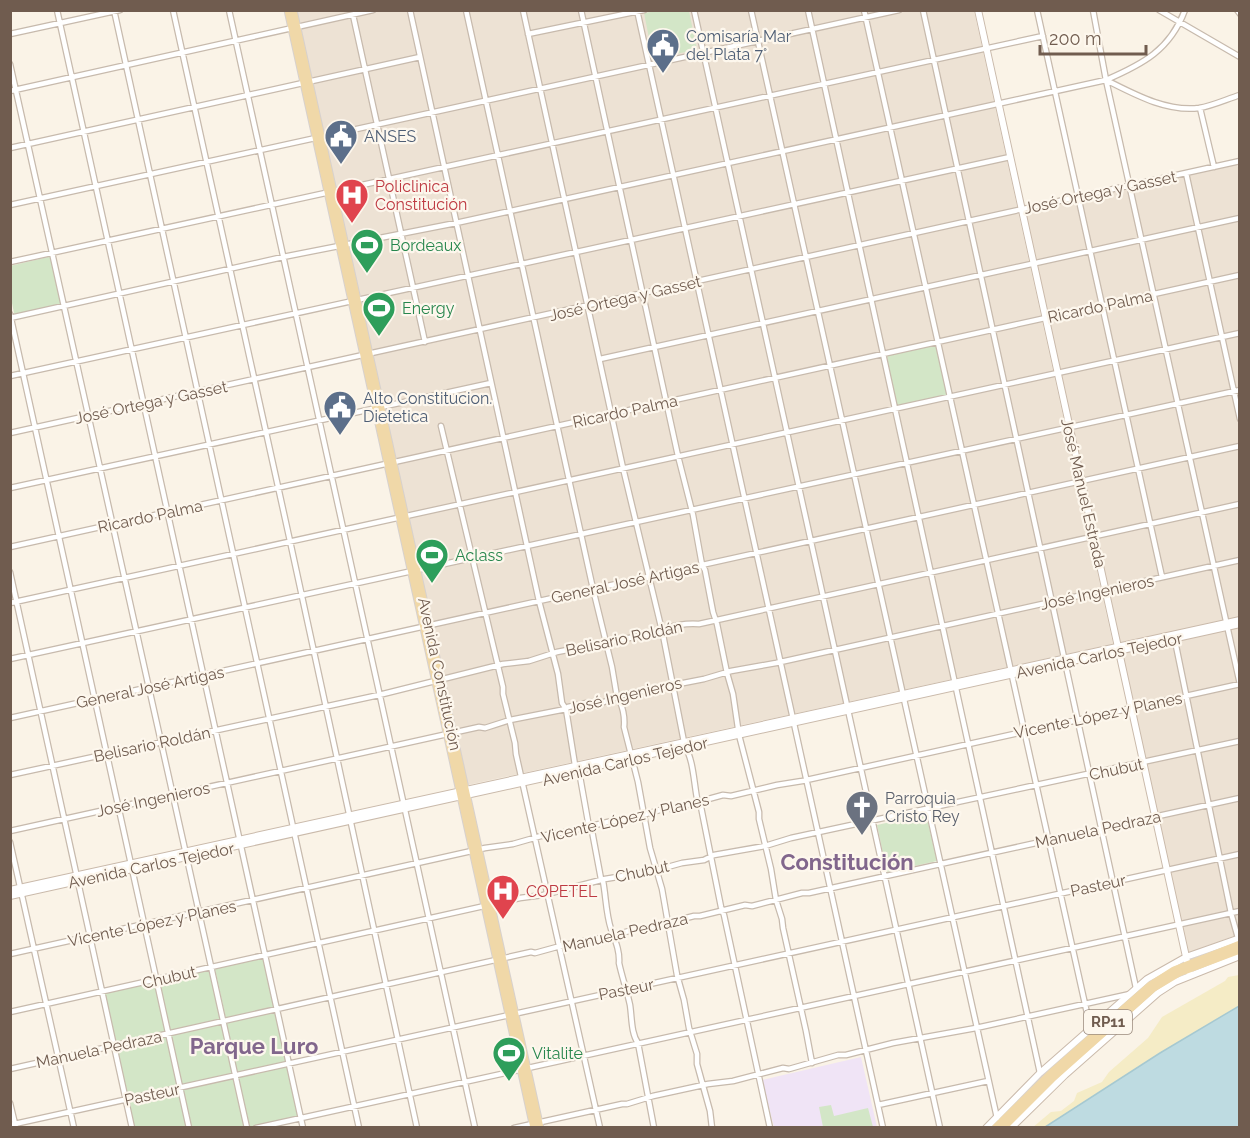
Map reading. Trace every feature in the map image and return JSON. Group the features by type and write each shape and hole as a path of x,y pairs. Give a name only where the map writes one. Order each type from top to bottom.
{"main road":[{"name":"Avenida Constitución","path":"288,10 319,138 536,1125"},
{"name":"Avenida Constitución","path":"293,10 294,28"},
{"name":"José Manuel Estrada","path":"978,10 1188,966"},
{"name":"Avenida Carlos Tejedor","path":"1226,625 1239,620"},
{"name":"Avenida Carlos Tejedor","path":"10,896 21,891 77,878 1064,660 1239,624"},
{"name":"Avenida Carlos Tejedor","path":"10,890 21,891"},
{"name":"RP11","path":"995,1128 1053,1071 1155,988 1188,966 1239,940"},
{"name":"RP11","path":"1188,966 1239,950"},
{"path":"1011,1128 1093,1039 1136,988 1156,973 1239,956"},
{"name":"RP11","path":"1003,1128 1093,1039"},
{"path":"986,1128 1040,1073 1093,1039"}],"street":[{"path":"57,10 303,1128"},
{"path":"173,10 417,1128"},
{"path":"229,10 475,1128"},
{"path":"13,90 373,10"},
{"path":"410,10 539,601 562,703 566,709 600,879 603,881 635,1040 638,1043 654,1128"},
{"path":"466,10 617,697 638,782 643,815 646,819 662,889 678,978 710,1111 712,1128"},
{"path":"523,10 623,468 666,651 698,803 703,816 710,858 717,880 745,1020 748,1023 770,1128"},
{"path":"581,10 702,565 733,694 752,791 759,812 812,1063"},
{"path":"528,34 644,10"},
{"path":"694,10 940,1128"},
{"path":"751,10 996,1118"},
{"path":"808,10 1040,1073"},
{"path":"864,10 1093,1039"},
{"path":"10,205 899,10"},
{"path":"923,10 1136,988"},
{"path":"1037,10 1162,577"},
{"path":"1093,10 1106,80 1203,512 1239,684"},
{"path":"1159,10 1239,57"},
{"path":"189,1128 11,317 283,257 456,223 1106,80 1135,67 1165,45 1180,23 1185,10"},
{"path":"1237,10 1239,15"},
{"path":"10,34 116,11 359,1128"},
{"path":"637,11 883,1128"},
{"path":"353,15 425,342"},
{"path":"10,262 1043,36"},
{"path":"10,148 420,57"},
{"path":"10,64 13,90 28,144 247,1128"},
{"path":"1106,80 1142,98 1180,108 1200,108 1239,95"},
{"path":"1200,108 1214,167"},
{"path":"10,376 1010,157"},
{"name":"José Ortega y Gasset","path":"10,433 1185,173 1239,163"},
{"path":"1185,173 1221,337 1236,391 1239,419"},
{"path":"600,359 1239,218"},
{"name":"Ricardo Palma","path":"10,547 1239,275"},
{"path":"10,603 1239,333"},
{"path":"10,488 491,383"},
{"path":"10,659 1236,391"},
{"path":"441,426 499,666 503,694 600,1128"},
{"name":"General José Artigas","path":"10,718 1239,446"},
{"name":"Belisario Roldán","path":"10,775 379,695 557,652 716,620 1239,504"},
{"name":"José Ingenieros","path":"10,831 479,726 485,728 510,720 591,702 596,705 617,697 1239,560"},
{"path":"10,572 132,1128"},
{"path":"1174,636 1231,913 1239,940"},
{"name":"Vicente López y Planes","path":"10,954 698,803 723,795 731,796 1239,684"},
{"name":"Chubut","path":"10,1012 710,858 731,851 765,846 768,843 1239,741"},
{"name":"Manuela Pedraza","path":"10,1069 500,959 1239,798"},
{"path":"10,842 74,1128"},
{"name":"Pasteur","path":"14,1126 571,1002 575,999 729,968 734,965 1239,854"},
{"path":"256,1128 1239,911"},
{"path":"514,1128 812,1063 838,1055 867,1051 893,1043 976,1028 1130,994"},
{"path":"878,1105 988,1081"},
{"path":"10,1103 14,1126"}],"shaded area":[{"path":"296,11 974,11 1113,644 468,785"},
{"path":"1237,164 1240,174 1239,617 1119,645 1023,210"},
{"path":"1239,627 1239,934 1188,953 1122,653"},
{"path":"861,1057 877,1127 774,1127 762,1080"}],"green space":[{"path":"689,11 697,50 653,58 644,13"},
{"path":"52,256 63,307 15,318 11,298 10,266"},
{"path":"937,343 950,396 895,408 887,355"},
{"path":"926,814 937,861 887,872 877,825"},
{"path":"264,958 275,1008 226,1019 215,969"},
{"path":"211,970 222,1019 170,1031 159,981"},
{"path":"155,982 166,1032 115,1043 104,993"},
{"path":"275,1012 287,1062 237,1073 226,1023"},
{"path":"222,1024 234,1074 182,1086 171,1035"},
{"path":"167,1036 178,1086 127,1098 116,1047"},
{"path":"287,1066 299,1116 250,1127 238,1077"},
{"path":"234,1078 246,1127 191,1127 182,1089"},
{"path":"179,1090 188,1127 133,1127 127,1101"},
{"path":"831,1105 834,1116 868,1108 873,1127 823,1127 819,1107"}],"sand":[{"path":"1239,975 1239,1006 1152,1058 1045,1127 1032,1128 1051,1112 1061,1111 1074,1101 1077,1093 1102,1082 1109,1072 1148,1038 1162,1017 1225,981 1228,977"}],"water":[{"path":"1239,1006 1239,1127 1045,1127 1160,1053"}],"place":[{"name":"Comisaría Mar del Plata 7°","path":"663,74"},
{"name":"ANSES","path":"341,165"},
{"name":"Policlinica Constitución","path":"352,224"},
{"name":"Bordeaux","path":"367,274"},
{"name":"Energy","path":"379,337"},
{"name":"Alto Constitucion. Dietetica","path":"340,436"},
{"name":"Aclass","path":"432,584"},
{"name":"Parroquia Cristo Rey","path":"862,836"},
{"name":"COPETEL","path":"503,920"},
{"name":"Vitalite","path":"509,1082"}],"district":[{"name":"Constitución","path":"847,862"},
{"name":"Parque Luro","path":"254,1046"}]}
